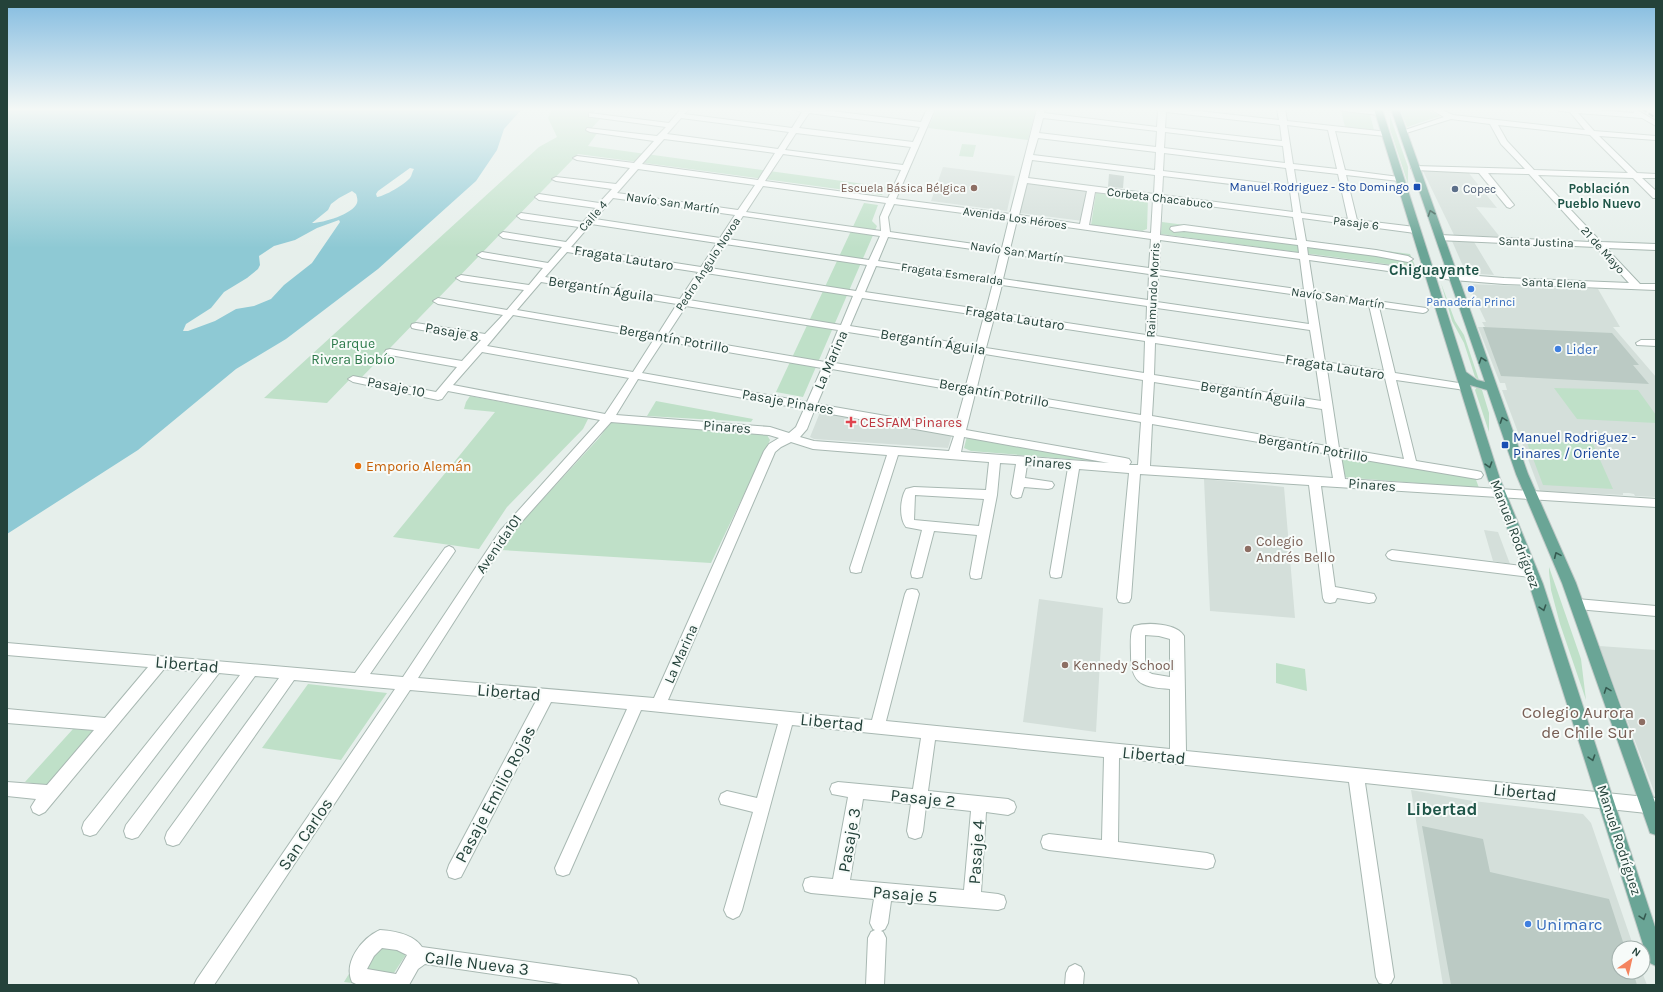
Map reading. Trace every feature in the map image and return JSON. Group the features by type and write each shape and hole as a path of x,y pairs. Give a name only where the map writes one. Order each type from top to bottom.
{"main road":[{"name":"Manuel Rodríguez","path":"1392,155 1498,493 1531,572 1656,957"},
{"name":"Manuel Rodríguez","path":"1411,155 1530,496 1561,565 1576,604 1652,806 1656,827"},
{"path":"1460,373 1474,383 1491,387"}],"street":[{"name":"Calle 4","path":"438,396 645,155"},
{"name":"Pedro Angulo Novoa","path":"608,418 778,155"},
{"path":"813,155 906,168"},
{"name":"La Marina","path":"658,706 770,451 778,443 799,432 886,234 884,219 912,155"},
{"name":"Raimundo Morris","path":"1124,598 1147,419 1160,155"},
{"path":"1203,155 1399,179"},
{"path":"1288,155 1320,365 1340,482"},
{"path":"1338,155 1354,222"},
{"name":"21 de Mayo","path":"1517,155 1637,286"},
{"path":"1614,155 1656,196"},
{"path":"954,456 1029,157 1293,189"},
{"name":"Avenida Los Héroes","path":"577,158 1453,277"},
{"path":"1415,168 1656,176"},
{"path":"1481,170 1510,205"},
{"name":"Navío San Martín","path":"556,179 614,191 741,213 1423,310"},
{"name":"Corbeta Chacabuco","path":"1023,180 1297,215"},
{"path":"1084,227 1091,189"},
{"path":"539,197 602,206"},
{"name":"Pasaje 6","path":"1297,215 1415,230"},
{"path":"521,216 587,223"},
{"name":"Fragata Esmeralda","path":"587,223 723,240 1315,328"},
{"path":"1174,229 1184,228 1302,243 1408,259"},
{"path":"503,235 566,247"},
{"name":"Santa Justina","path":"1440,238 1656,246"},
{"name":"Fragata Lautaro","path":"566,247 704,270 1465,387"},
{"path":"482,256 550,266"},
{"name":"Santa Elena","path":"1453,277 1504,281 1656,287"},
{"path":"461,278 531,288"},
{"name":"Bergantín Águila","path":"539,279 1327,406"},
{"name":"Bergantín Potrillo","path":"438,301 828,365 1477,475"},
{"path":"1373,303 1411,464"},
{"name":"Pasaje 8","path":"416,326 488,338"},
{"path":"1641,343 1655,344"},
{"name":"Pasaje Pinares","path":"480,348 960,432 1141,468"},
{"path":"390,352 465,365"},
{"name":"Pasaje 10","path":"353,379 438,396"},
{"name":"Pinares","path":"446,387 608,418 763,430 813,445 1074,465 1141,468 1530,496 1656,502"},
{"name":"Avenida101","path":"406,683 511,525 608,418"},
{"path":"856,568 894,451"},
{"path":"976,574 991,495 994,459"},
{"path":"1017,494 1022,461"},
{"path":"1056,573 1074,465"},
{"path":"1314,481 1329,594 1369,598"},
{"path":"1019,482 1048,485"},
{"path":"983,531 912,524 908,521 909,495 910,492 914,491 991,495"},
{"path":"917,573 929,526"},
{"path":"359,679 448,551"},
{"path":"1392,556 1531,572"},
{"path":"877,727 912,594"},
{"path":"1576,604 1656,611"},
{"name":"Libertad","path":"7,649 547,695 1178,757 1606,800 1652,806"},
{"path":"39,807 161,662"},
{"path":"90,828 216,667"},
{"path":"132,831 252,670"},
{"path":"172,838 291,673"},
{"name":"San Carlos","path":"203,985 406,683"},
{"path":"1178,684 1178,757"},
{"name":"Pasaje Emilio Rojas","path":"454,871 547,695"},
{"path":"563,868 636,704"},
{"path":"7,716 108,725"},
{"path":"733,910 787,718"},
{"path":"915,831 929,732"},
{"path":"1110,849 1112,751"},
{"path":"1356,775 1385,977"},
{"path":"7,789 51,793"},
{"name":"Pasaje 2","path":"838,789 1008,807"},
{"name":"Pasaje 3","path":"840,888 857,791"},
{"path":"726,799 762,807"},
{"name":"Pasaje 4","path":"972,900 979,804"},
{"path":"1049,842 1207,861"},
{"name":"Pasaje 5","path":"811,885 998,902"},
{"path":"875,985 878,931 884,892"},
{"name":"Calle Nueva 3","path":"400,984 358,976 358,967 371,944 377,940 383,939 408,945 414,949 418,957 428,955 630,985"},
{"path":"400,984 412,963 418,957"}],"shaded area":[{"name":"Escuela Básica Bélgica","path":"943,167 1015,176 1007,211 931,201"},
{"path":"1423,171 1468,172 1497,208 1476,207 1500,237 1454,235"},
{"path":"1027,183 1088,190 1083,221 1020,213"},
{"path":"1452,241 1474,242 1494,275 1466,273"},
{"path":"1468,284 1598,289 1620,327 1613,327 1656,377 1656,497 1635,496 1634,494 1629,493 1623,493 1623,495 1540,491 1502,390 1507,390 1505,383 1500,383 1478,327 1485,327 1482,322 1486,322"},
{"name":"CESFAM Pinares","path":"821,410 952,434 948,448 814,439 810,437"},
{"name":"Colegio Andrés Bello","path":"1204,479 1284,487 1295,618 1210,611"},
{"path":"1484,530 1498,532 1510,564 1493,561"},
{"name":"Kennedy School","path":"1039,599 1103,608 1096,732 1023,722"},
{"name":"Colegio Aurora de Chile Sur","path":"1599,646 1656,650 1656,794 1655,794"},
{"name":"Unimarc","path":"1411,790 1473,801 1583,814 1591,823 1631,940 1611,940 1611,980 1645,980 1647,985 1443,985"}],"green space":[{"name":"Parque Rivera Biobío","path":"530,155 577,155 362,377 353,376 327,403 264,398"},
{"name":"Parque Rivera Biobío","path":"588,155 656,155 886,187 882,195"},
{"path":"959,155 973,155 973,157"},
{"path":"1399,155 1404,155 1408,167 1408,184"},
{"path":"1096,192 1148,198 1147,229 1142,231 1091,225"},
{"path":"864,203 878,205 872,221 877,226 803,397 776,392"},
{"path":"1162,222 1410,254 1416,268 1161,234"},
{"path":"1441,283 1455,321 1464,335 1479,380 1475,377 1464,343 1452,321"},
{"path":"1477,387 1482,390 1489,413 1489,432 1475,390"},
{"path":"1554,388 1638,390 1656,415 1656,423 1577,419"},
{"path":"470,396 605,421 588,419 583,429 507,507 479,549 393,537 495,412 464,409"},
{"path":"656,401 753,419 751,422 647,416"},
{"path":"611,422 767,435 770,440 711,563 501,550 510,535 599,438"},
{"path":"967,436 1118,463 971,451 964,448"},
{"path":"1526,440 1593,444 1613,489 1543,485"},
{"path":"1340,455 1475,477 1479,488 1341,477"},
{"path":"1549,567 1581,659 1586,700 1560,624 1551,590"},
{"path":"1276,663 1305,669 1307,691 1276,683"},
{"path":"308,684 387,693 341,760 262,748"},
{"path":"73,729 99,731 52,786 25,782"},
{"path":"374,933 415,941 386,985 368,985 344,982"}],"water":[{"path":"7,155 493,155 476,181 378,269 286,339 236,369 138,450 7,534","holes":["410,168 414,169 411,177 407,181 399,187 377,197 376,194 378,191","352,191 356,194 357,203 350,211 330,220 312,223 328,210 331,204","339,220 340,222 312,263 284,285 271,299 254,306 236,309 215,321 188,331 183,331 186,324 211,308 224,292 247,278 258,269 260,265 259,256 274,246 295,240 317,228"]}],"building":[{"path":"1109,174 1124,176 1123,188 1108,187"},
{"name":"Lider","path":"1483,327 1612,333 1639,365 1633,365 1649,384 1501,376"},
{"name":"Unimarc","path":"1422,826 1483,839 1490,872 1609,899 1622,940 1611,940 1611,980 1635,980 1637,985 1451,985"}],"place":[{"name":"Manuel Rodriguez - Sto Domingo","path":"1417,187"},
{"name":"Escuela Básica Bélgica","path":"974,188"},
{"name":"Copec","path":"1455,189"},
{"name":"Panadería Princi","path":"1471,289"},
{"name":"Lider","path":"1558,349"},
{"name":"CESFAM Pinares","path":"851,422"},
{"name":"Manuel Rodriguez - Pinares / Oriente","path":"1505,445"},
{"name":"Emporio Alemán","path":"358,466"},
{"name":"Colegio Andrés Bello","path":"1248,549"},
{"name":"Kennedy School","path":"1065,665"},
{"name":"Colegio Aurora de Chile Sur","path":"1642,722"},
{"name":"Unimarc","path":"1528,924"}],"district":[{"name":"Población Pueblo Nuevo","path":"1599,196"},
{"name":"Chiguayante","path":"1434,270"},
{"name":"Libertad","path":"1442,809"}]}
